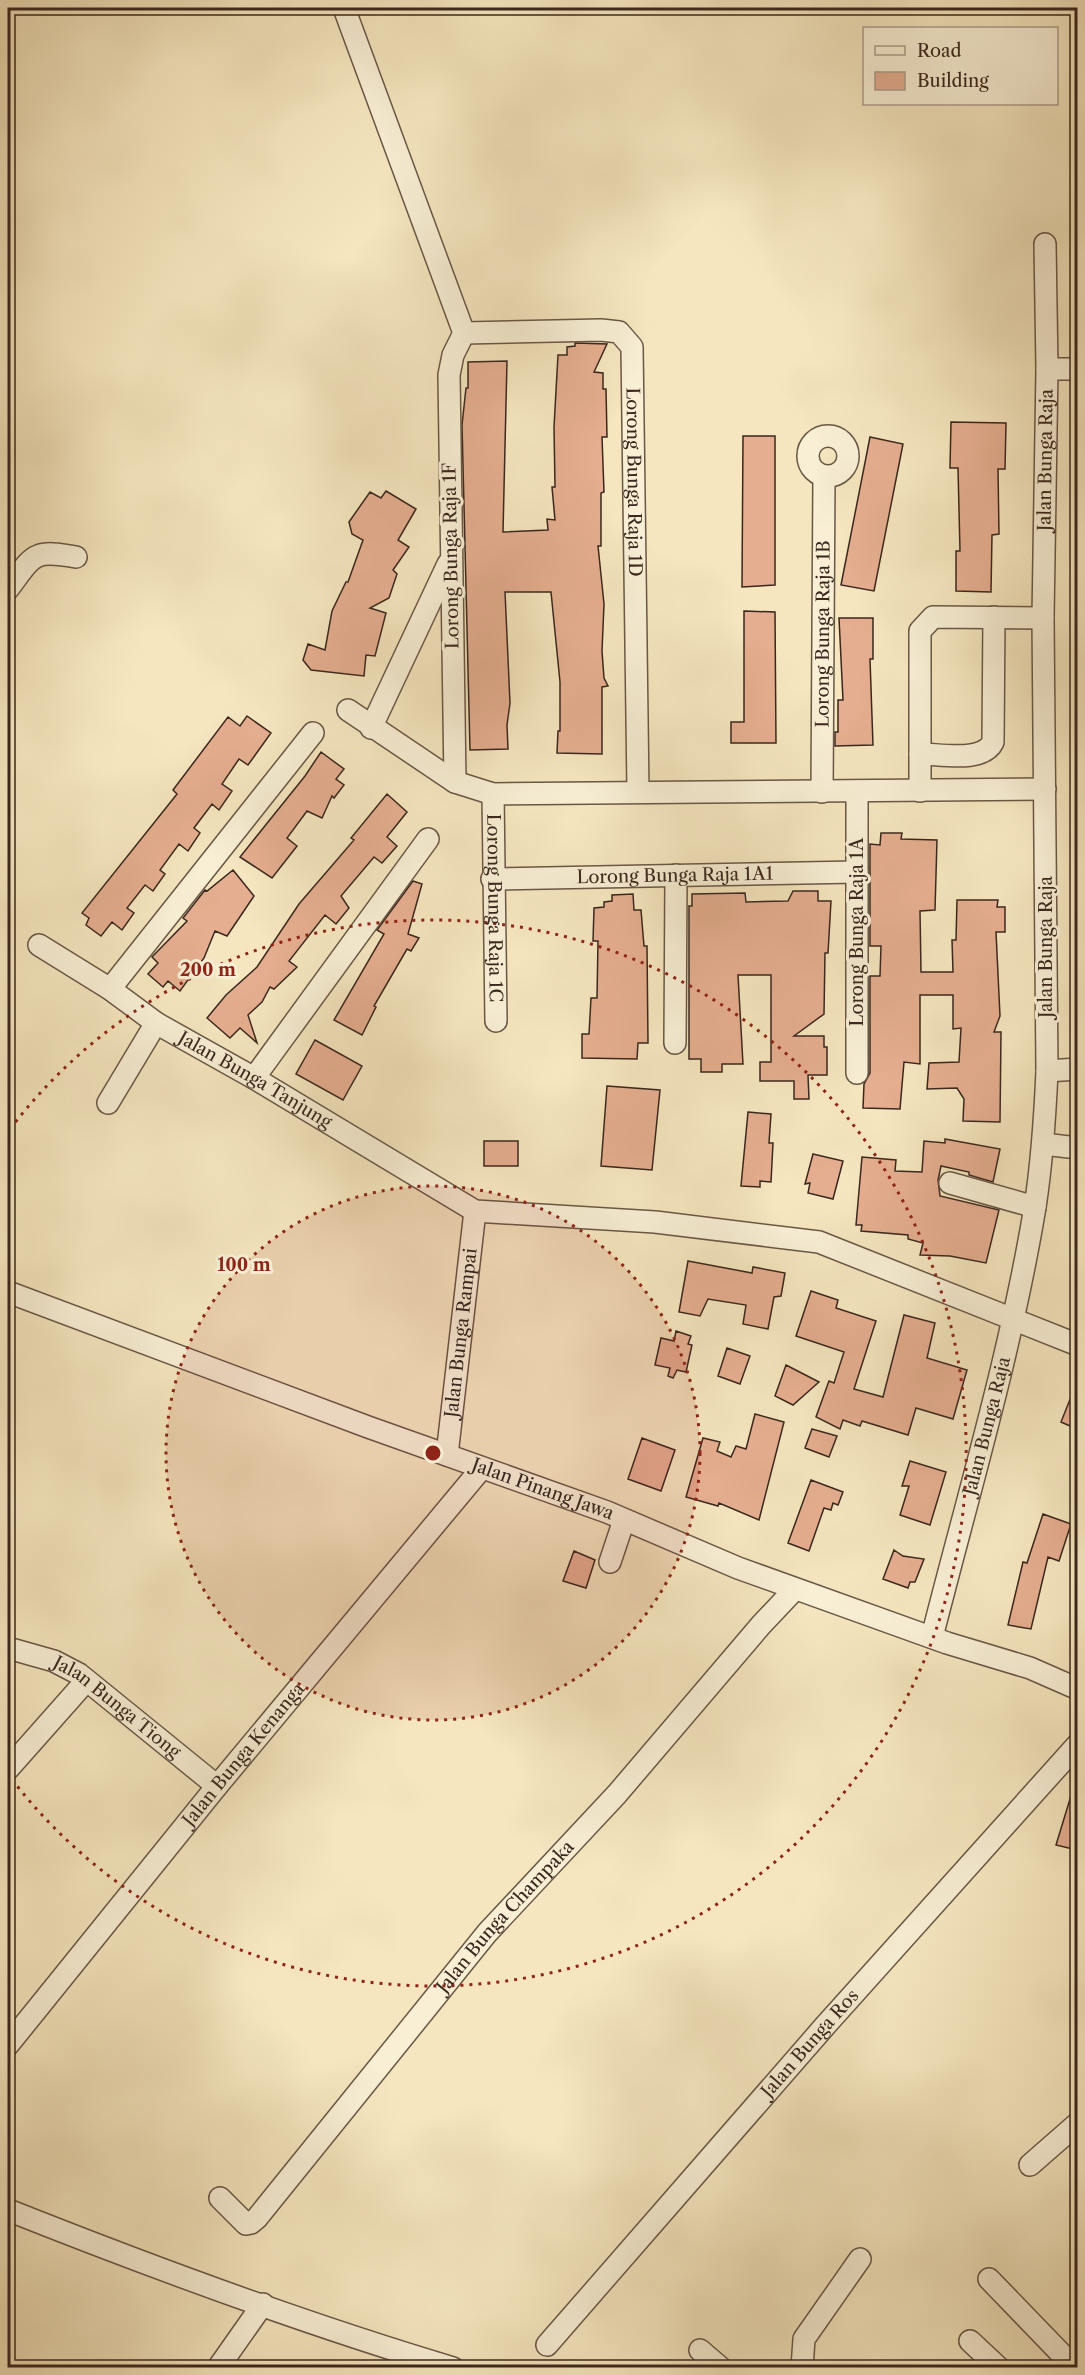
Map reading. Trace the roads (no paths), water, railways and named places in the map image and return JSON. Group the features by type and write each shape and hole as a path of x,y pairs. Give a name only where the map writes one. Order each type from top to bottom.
{"street":[{"path":"344,8 464,333"},
{"name":"Jalan Bunga Raja","path":"932,1637 1013,1317 1035,1208 1043,1144 1047,1071 1043,618 1047,369 1045,244"},
{"name":"Lorong Bunga Raja 1D","path":"464,333 601,330 619,332 632,346 638,792"},
{"name":"Lorong Bunga Raja 1F","path":"455,782 449,375 453,355 464,333"},
{"path":"1047,369 1077,369"},
{"name":"Lorong Bunga Raja 1B","path":"822,792 824,476"},
{"path":"8,589 30,559 47,552 76,557"},
{"path":"371,728 450,561"},
{"path":"920,791 920,631 933,617 1043,618"},
{"path":"920,754 980,754 989,750 993,742 994,617"},
{"path":"348,710 371,728 455,782 493,794 1045,789"},
{"path":"110,989 313,733"},
{"name":"Lorong Bunga Raja 1A","path":"857,791 857,1073"},
{"name":"Lorong Bunga Raja 1C","path":"493,794 492,879 496,1021"},
{"path":"254,1078 428,839"},
{"name":"Lorong Bunga Raja 1A1","path":"492,879 857,872"},
{"path":"675,1043 676,875"},
{"name":"Jalan Bunga Tanjung","path":"39,945 110,989 156,1023 254,1078 475,1211"},
{"path":"108,1103 156,1023"},
{"path":"1047,1071 1077,1069"},
{"path":"1043,1144 1077,1148"},
{"path":"950,1184 1035,1208"},
{"path":"475,1211 655,1222 819,1242 1013,1317 1077,1345"},
{"name":"Jalan Bunga Rampai","path":"447,1455 475,1211"},
{"name":"Jalan Pinang Jawa","path":"8,1293 624,1520 738,1568 932,1637 1030,1668 1077,1689"},
{"name":"Jalan Bunga Kenanga","path":"8,2045 217,1786 481,1469"},
{"path":"610,1562 624,1520"},
{"name":"Jalan Bunga Champaka","path":"220,2198 246,2224 257,2218 487,1933 617,1794 761,1625 795,1589"},
{"name":"Jalan Bunga Tiong","path":"8,1648 54,1661 86,1680 217,1786"},
{"path":"8,1768 86,1680"},
{"name":"Jalan Bunga Ros","path":"547,2345 824,2027 1077,1744"},
{"path":"1030,2165 1077,2123"},
{"path":"8,2211 121,2255 263,2304 407,2361 453,2367"},
{"path":"802,2367 804,2339 860,2259"},
{"path":"989,2279 1075,2367"},
{"path":"218,2367 263,2304"},
{"path":"970,2341 999,2367"},
{"path":"700,2350 721,2367"}]}
